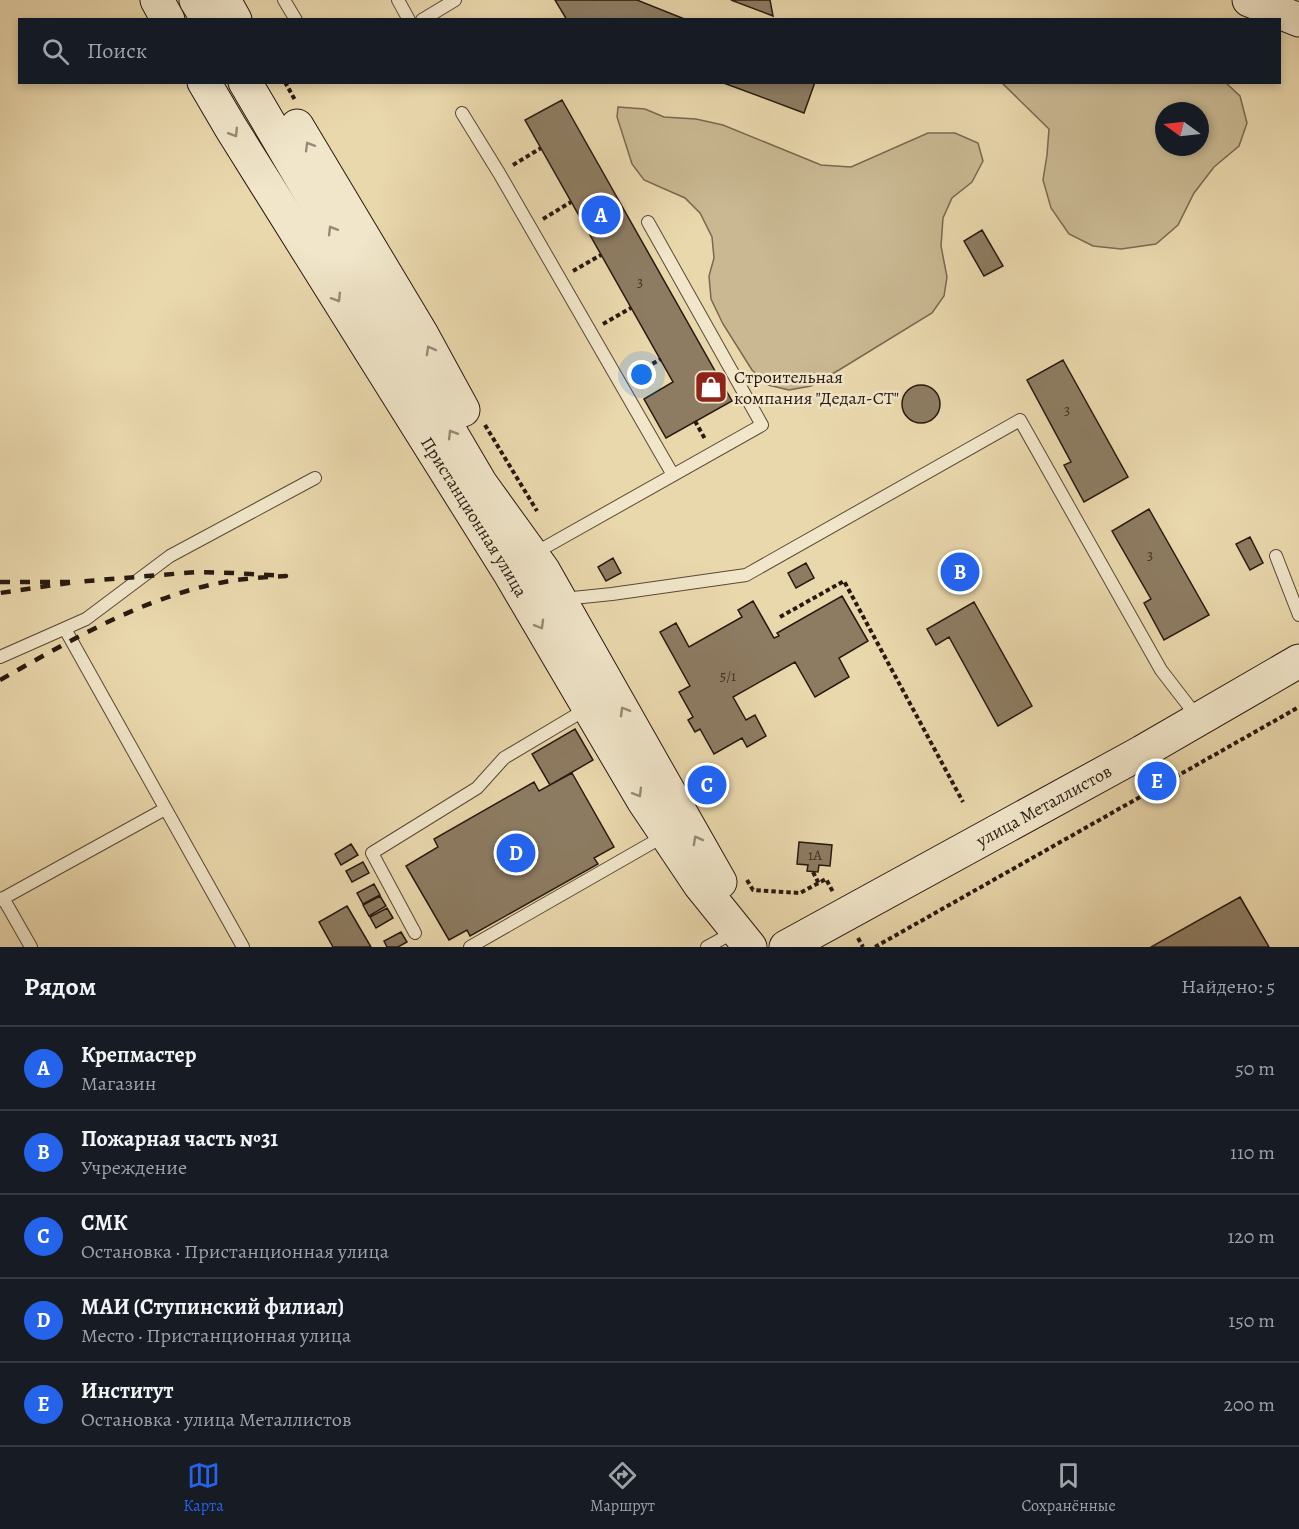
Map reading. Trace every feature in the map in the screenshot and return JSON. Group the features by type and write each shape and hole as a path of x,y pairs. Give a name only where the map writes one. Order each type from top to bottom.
{"main road":[{"path":"157,0 167,18"},
{"path":"196,0 207,18"},
{"path":"224,0 234,18"},
{"path":"1249,0 1299,20"},
{"name":"Пристанционная улица","path":"205,84 509,572 643,800 700,885 747,941"},
{"name":"Пристанционная улица","path":"246,84 481,484 544,555 560,599 740,918 747,941"},
{"path":"284,92 544,555"},
{"name":"улица Металлистов","path":"786,947 1131,757 1299,661"}],"lane":[{"path":"284,0 295,18"},
{"path":"398,0 408,18"},
{"path":"425,18 455,0"},
{"path":"462,113 673,475"},
{"path":"544,555 673,475 762,425 648,222"},
{"path":"560,599 746,575 1020,420 1161,670 1198,719"},
{"path":"0,657 86,619 170,556 315,478"},
{"path":"1276,556 1299,615"},
{"path":"65,628 243,947"},
{"path":"415,933 372,853 477,788 504,759 589,708"},
{"path":"31,947 2,899 165,809"},
{"path":"470,947 666,835"},
{"path":"707,947 747,941"}],"path":[{"path":"499,173 541,148"},
{"path":"529,227 571,202"},
{"path":"560,279 601,255"},
{"path":"590,332 631,308"},
{"path":"619,383 660,359"},
{"path":"482,419 544,555"},
{"path":"780,617 844,581 963,802"},
{"path":"875,947 1299,707"},
{"path":"813,872 819,884"},
{"path":"747,880 753,890 800,893 826,879"}],"shaded area":[{"path":"1003,84 1227,84 1240,96 1247,123 1239,146 1214,167 1194,193 1178,225 1156,244 1121,249 1093,246 1069,234 1051,208 1043,180 1049,129"},
{"path":"618,107 645,109 664,117 696,119 723,125 821,165 851,167 928,133 955,133 978,143 983,161 972,182 952,198 943,218 941,246 947,277 944,296 932,313 811,386 789,390 768,385 752,370 723,324 711,299 709,276 714,258 712,237 700,213 685,198 644,180 632,164 617,117"}],"building":[{"path":"555,0 637,0 682,18 566,18"},
{"path":"731,0 770,0 773,16"},
{"path":"726,84 814,84 804,113"},
{"path":"562,100 732,401 666,438 644,399 673,382 525,120"},
{"path":"982,230 1003,266 984,276 964,241"},
{"path":"1063,360 1128,477 1084,502 1064,465 1071,462 1027,380"},
{"path":"921,385 934,391 940,404 934,417 921,423 908,417 902,404 908,391"},
{"path":"1149,509 1209,615 1164,640 1144,603 1151,599 1112,531"},
{"path":"1250,537 1263,563 1250,570 1236,544"},
{"path":"613,558 621,573 606,581 598,567"},
{"path":"806,563 814,578 796,588 788,573"},
{"path":"842,596 868,641 839,658 849,677 815,697 795,662 733,697 746,720 755,715 766,736 747,747 742,738 714,754 700,729 695,732 688,720 693,717 679,692 690,686 660,632 676,623 689,647 742,617 738,610 753,601 774,638 779,636 777,633"},
{"path":"974,602 1032,706 998,726 949,637 936,645 927,629"},
{"path":"575,729 593,760 550,785 532,754"},
{"path":"572,773 614,847 594,858 598,864 470,936 467,930 449,940 406,866 438,847 434,839 534,782 539,791"},
{"path":"799,842 832,845 830,866 819,865 818,872 807,871 808,865 797,864"},
{"path":"351,844 358,855 341,865 335,854"},
{"path":"363,862 369,873 352,882 346,871"},
{"path":"374,884 380,895 363,904 357,893"},
{"path":"380,896 386,906 369,916 363,905"},
{"path":"1240,897 1269,947 1151,947"},
{"path":"347,906 371,947 333,947 319,922"},
{"path":"387,908 393,918 376,928 370,917"},
{"path":"401,932 407,942 398,947 387,947 384,941"}],"railway":[{"path":"0,680 85,633 173,595 236,580 286,576 197,572 75,582"},
{"path":"0,582 75,582 0,593"}],"place":[{"name":"Крепмастер","path":"601,215"},
{"name":"Строительная компания \"Дедал-СТ\"","path":"711,387"},
{"name":"Пожарная часть №31","path":"960,572"},
{"name":"Институт","path":"1157,781"},
{"name":"СМК","path":"707,785"},
{"name":"МАИ (Ступинский филиал)","path":"516,853"}]}
